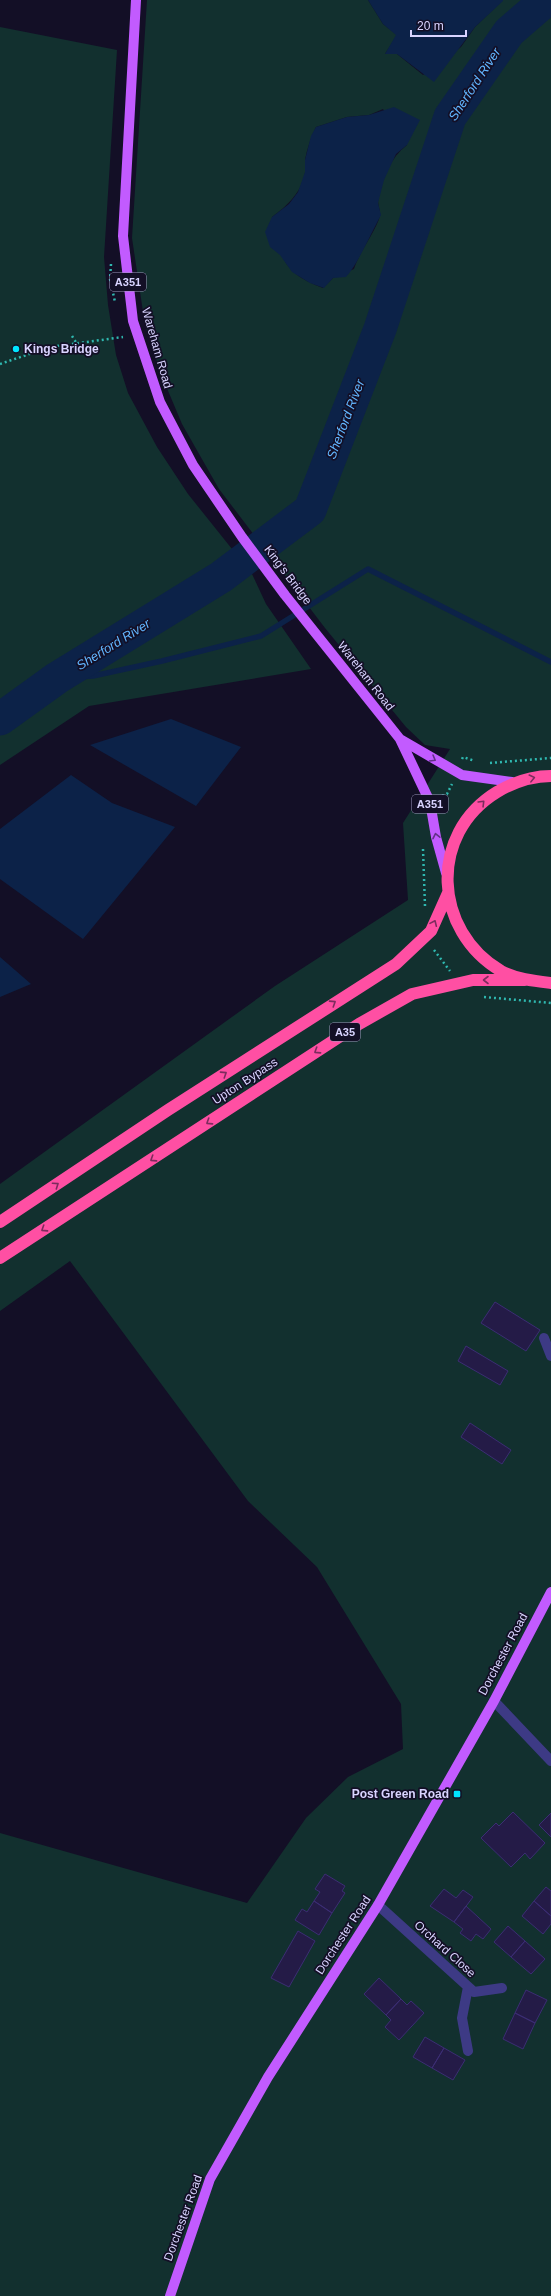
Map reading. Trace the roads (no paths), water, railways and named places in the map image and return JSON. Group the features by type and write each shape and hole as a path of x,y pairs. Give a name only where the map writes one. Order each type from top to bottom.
{"highway":[{"path":"551,776 540,776 512,782 484,800 462,825 451,846 446,873 448,893 454,916 466,938 482,957 502,971 525,980 551,983"},
{"name":"Upton Bypass","path":"0,1222 168,1110 396,964 431,931 448,893"},
{"name":"Upton Bypass","path":"0,1258 359,1024 412,994 474,980 525,980"}],"main road":[{"name":"Wareham Road","path":"136,0 123,236 133,321 163,408 193,465 242,537"},
{"name":"King's Bridge","path":"242,537 313,630"},
{"name":"Wareham Road","path":"313,630 400,739 430,802 436,837 446,873"},
{"name":"Wareham Road","path":"400,739 458,773 512,782"},
{"name":"Dorchester Road","path":"170,2296 210,2179 268,2077 378,1906 494,1701 551,1592"}],"street":[{"path":"544,1338 551,1356"},
{"path":"494,1701 551,1761"},
{"name":"Orchard Close","path":"378,1906 474,1992 502,1988"},
{"path":"468,1987 462,2018 468,2051"}],"water":[{"path":"368,0 503,1 475,27 434,82 397,54 385,54 396,35 383,24"},
{"path":"394,107 420,120 407,145 396,154 384,180 378,203 381,215 360,256 346,277 333,278 324,288 310,283 292,272 280,255 270,247 265,232 272,217 289,204 298,192 305,172 305,160 311,136 316,127 347,117 369,115"},
{"path":"171,719 241,747 196,806 90,745"},
{"path":"71,775 112,803 175,827 83,939 0,879 0,829"},
{"path":"0,957 31,984 0,997"}],"waterway":[{"name":"Sherford River","path":"0,719 57,678 221,577 310,510 380,329 450,117 509,32 546,0"},
{"path":"57,678 93,676 162,661 261,636 368,569 551,662"}],"place":[{"name":"Kings Bridge","path":"16,349"},
{"name":"Post Green Road","path":"457,1794"}]}
